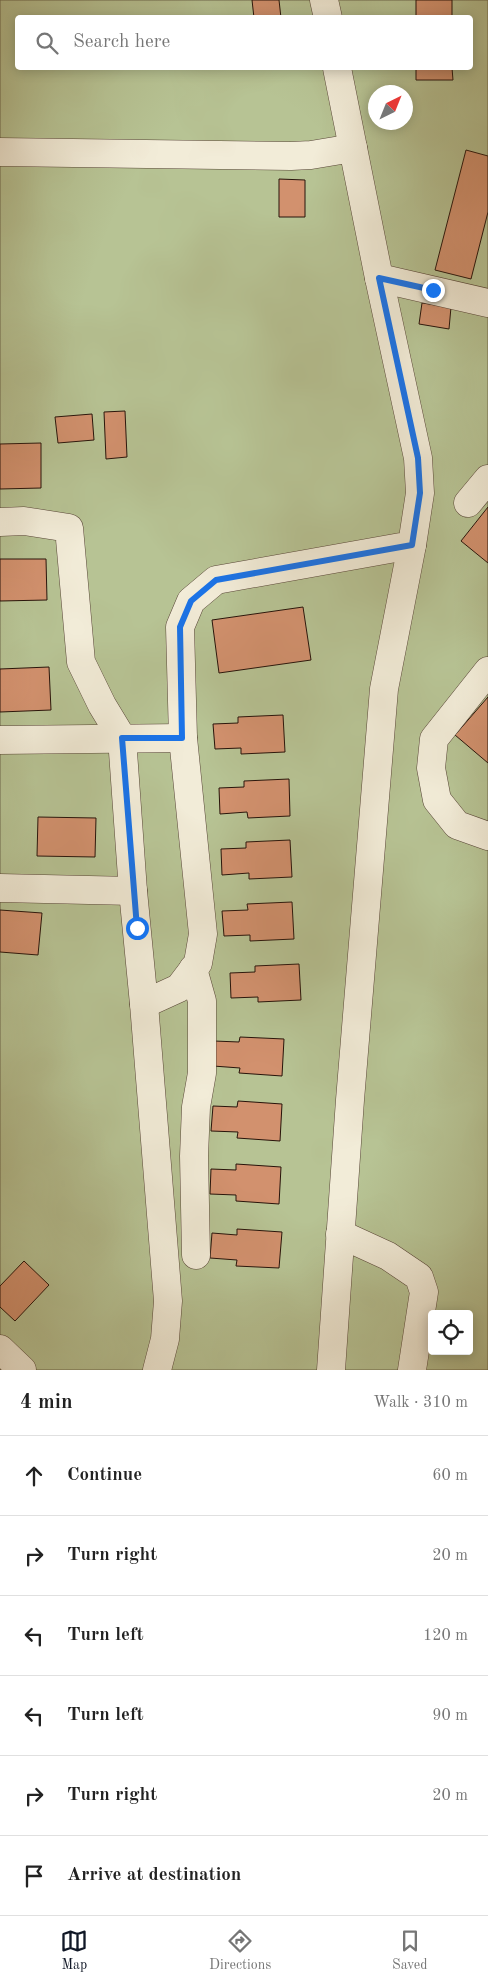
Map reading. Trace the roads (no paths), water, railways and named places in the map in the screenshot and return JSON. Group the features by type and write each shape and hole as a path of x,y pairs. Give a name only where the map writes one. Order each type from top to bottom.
{"street":[{"path":"324,0 327,15"},
{"path":"331,1370 340,1234 384,689 412,545 420,493 418,458 379,278 337,70"},
{"path":"0,152 291,156 311,155 353,148"},
{"path":"379,278 488,302"},
{"path":"468,503 488,479"},
{"path":"0,522 24,521 69,528 81,662 102,705 122,738 168,1301 165,1339 157,1370"},
{"path":"144,1004 180,988 198,963 203,934 182,738 180,627 191,601 216,580 412,545"},
{"path":"488,671 434,739 431,768 437,800 457,825 488,836"},
{"path":"0,740 182,738"},
{"path":"0,888 133,890"},
{"path":"193,970 202,1001 202,1073 196,1107 194,1156 196,1256"},
{"path":"340,1234 388,1256 419,1278 424,1292 412,1370"},
{"path":"0,1349 22,1370"}]}
